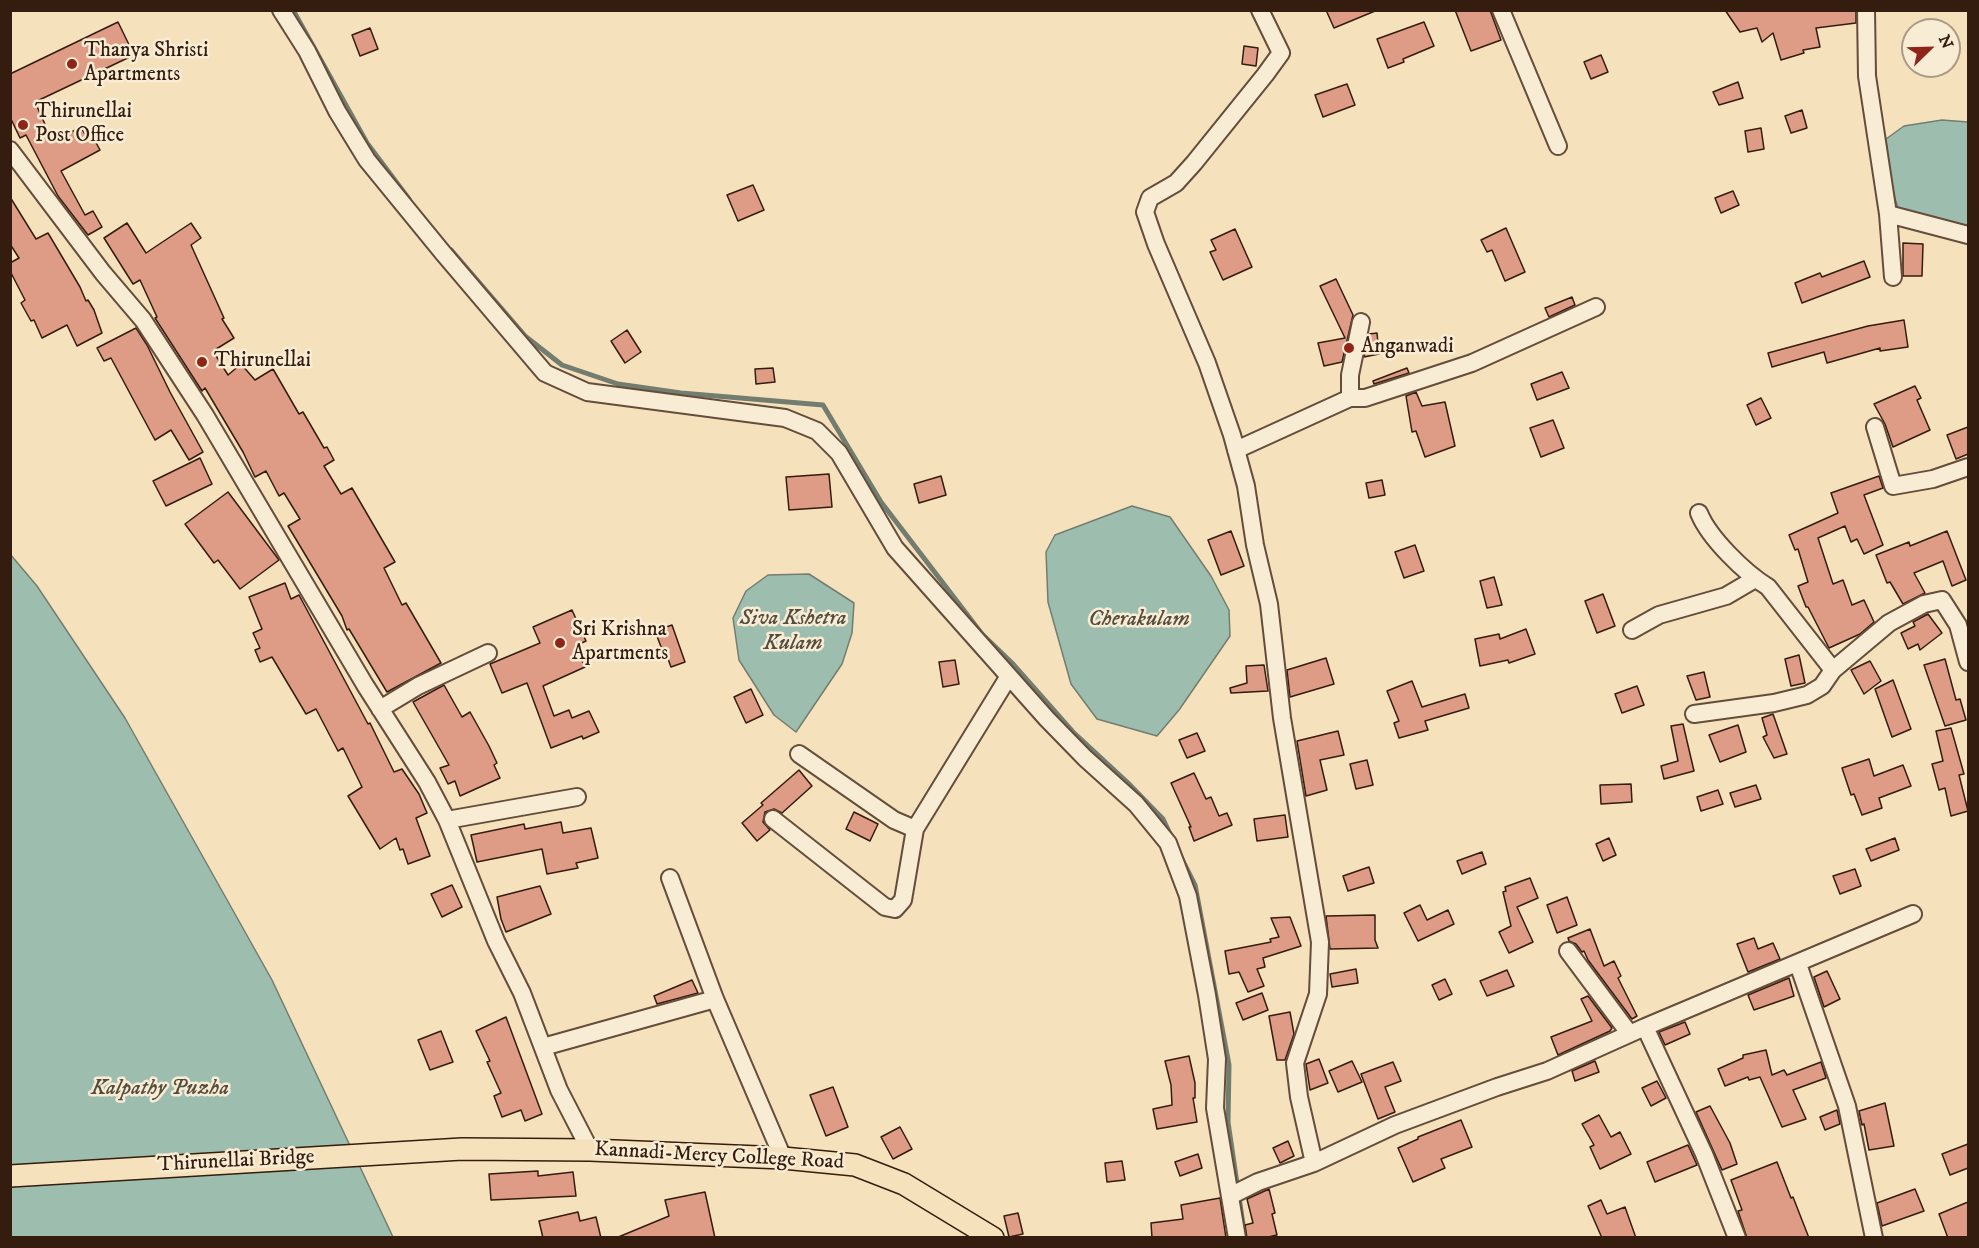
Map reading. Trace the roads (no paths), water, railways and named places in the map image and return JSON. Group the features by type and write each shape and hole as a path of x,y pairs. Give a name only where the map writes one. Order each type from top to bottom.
{"main road":[{"name":"Kannadi-Mercy College Road","path":"462,1149 590,1150 783,1158 855,1165 904,1184 993,1238"},
{"name":"Thirunellai Bridge","path":"10,1176 462,1149"}],"street":[{"path":"281,10 307,51 337,111 367,160 442,253 545,373 587,392 785,418 817,431 839,453 895,548 1070,742 1136,804 1168,843 1188,896 1207,995 1217,1059 1215,1108 1237,1193 1237,1238"},
{"path":"1260,10 1281,53 1194,163 1176,183 1150,198 1145,212 1156,244 1207,363 1236,450 1246,486 1254,545 1269,604 1281,718 1320,942 1318,994 1295,1063 1299,1097 1314,1163"},
{"path":"1501,10 1558,146"},
{"path":"1866,10 1867,76 1888,214 1893,277"},
{"path":"10,150 103,273 143,320 205,415 380,709 427,782 447,820 496,941 522,993 559,1090 590,1150"},
{"path":"1888,214 1968,235"},
{"path":"1236,450 1350,398 1365,398 1472,363 1596,307"},
{"path":"1350,398 1350,375 1361,322"},
{"path":"1875,427 1893,486 1933,478 1968,467"},
{"path":"1699,513 1705,529 1755,579 1768,587 1833,670"},
{"path":"1632,630 1659,615 1726,596 1755,579"},
{"path":"1694,714 1774,703 1807,695 1822,686 1833,670 1889,623 1924,604 1942,600 1958,625 1968,662"},
{"path":"380,709 418,686 488,653"},
{"path":"773,819 885,907 895,909 903,900 915,828 1009,676"},
{"path":"799,754 894,820 915,828"},
{"path":"447,820 577,797"},
{"path":"670,878 715,999 783,1158"},
{"path":"1237,1193 1258,1182 1314,1163 1395,1125 1547,1071 1637,1030 1912,915"},
{"path":"1568,951 1637,1030 1704,1154 1737,1238"},
{"path":"1798,964 1848,1106 1874,1238"},
{"path":"543,1047 715,999"}],"water":[{"path":"1942,120 1968,122 1968,237 1902,218 1893,189 1886,139 1904,126"},
{"name":"Cherakulam","path":"1132,506 1170,517 1211,576 1229,610 1230,636 1179,710 1157,736 1097,719 1071,684 1048,602 1046,552 1055,535"},
{"name":"Kalpathy Puzha","path":"10,554 37,586 125,718 272,980 393,1237 11,1237"},
{"name":"Siva Kshetra Kulam","path":"809,574 854,603 852,633 842,664 796,732 774,715 739,660 733,618 746,591 768,575"}],"waterway":[{"path":"293,10 367,143 409,199"},
{"path":"451,250 525,336 562,365 618,384 681,393 823,405 881,502 982,634 1012,663 1073,732 1163,819 1172,838"},
{"path":"1181,857 1195,885 1229,1065 1228,1122 1245,1238"}],"place":[{"name":"Thanya Shristi Apartments","path":"72,64"},
{"name":"Thirunellai Post Office","path":"23,125"},
{"name":"Anganwadi","path":"1349,348"},
{"name":"Thirunellai","path":"202,362"},
{"name":"Sri Krishna Apartments","path":"560,643"}]}
